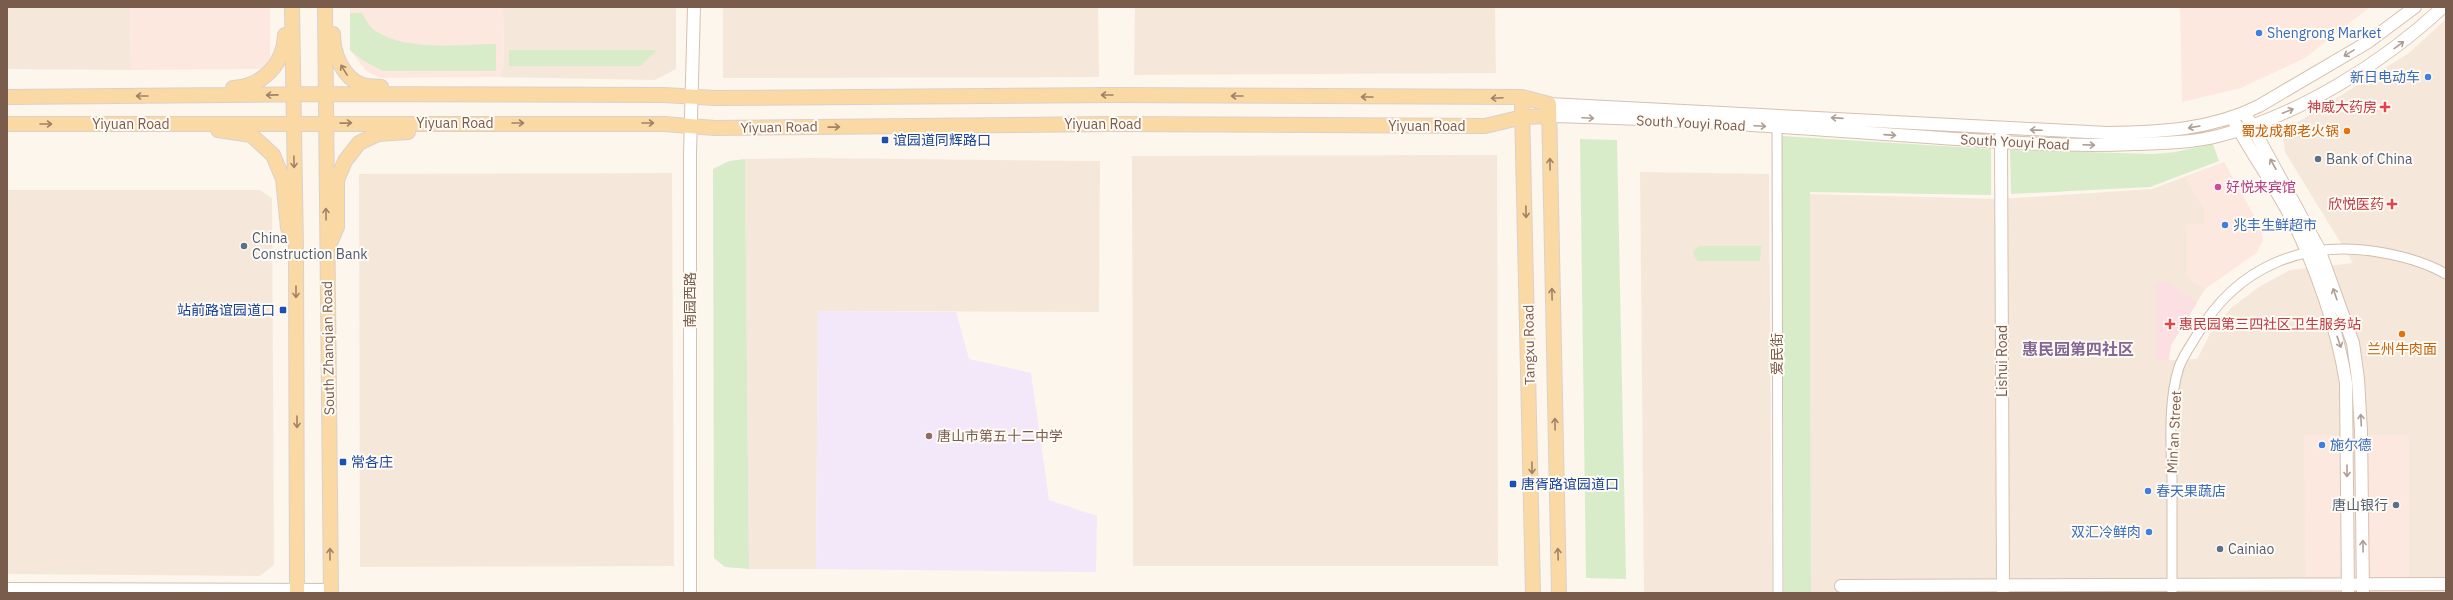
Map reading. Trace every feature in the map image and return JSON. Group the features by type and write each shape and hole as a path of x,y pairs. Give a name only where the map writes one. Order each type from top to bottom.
{"main road":[{"path":"188,96 224,89 247,87 258,82 274,68 282,56 285,46 286,7"},
{"path":"292,7 296,249 297,591"},
{"name":"South Zhanqian Road","path":"325,7 330,591"},
{"path":"332,7 333,48 348,76 362,85 427,90 446,95"},
{"name":"南园西路","path":"690,593 690,154 693,97 694,7"},
{"name":"South Youyi Road","path":"1549,110 1777,121 2107,133 2156,132 2195,128 2245,113 2368,42 2415,7"},
{"name":"South Youyi Road","path":"1777,121 2001,142 2106,146 2169,143 2205,138 2252,126 2298,107 2376,61 2421,28 2443,7"},
{"name":"Yiyuan Road","path":"7,97 293,94 664,95 693,97 1112,95 1522,97 1549,110"},
{"name":"Tangxu Road","path":"1522,97 1533,593"},
{"name":"Yiyuan Road","path":"7,124 664,124 715,128 1120,124 1485,126 1549,110"},
{"name":"Tangxu Road","path":"1549,110 1559,593"},
{"path":"2245,113 2319,249 2353,343 2358,379 2363,589"},
{"path":"2232,117 2294,223 2307,252 2341,348 2346,382 2348,589"},
{"path":"327,251 337,226 337,180 345,161 359,143 378,134 424,131 445,123"},
{"path":"188,124 251,135 273,155 283,179 286,224 296,249"},
{"name":"Lishui Road","path":"2001,128 2003,589"},
{"path":"1841,586 2003,589 2363,589 2446,584"},
{"path":"7,589 330,591"}],"street":[{"name":"爱民街","path":"1777,121 1778,593"},
{"name":"Min'an Street","path":"2172,589 2171,434 2173,398 2179,367 2203,324 2216,306 2235,287 2280,259 2319,249 2372,250 2405,257 2446,274"}],"shaded area":[{"path":"7,7 130,7 131,70 7,69"},
{"path":"130,7 270,7 270,69 131,70"},
{"path":"350,7 503,7 504,63 500,77 380,78 366,71 350,50"},
{"path":"503,7 676,7 676,69 655,80 500,77 504,63"},
{"path":"723,7 1098,7 1099,77 723,78"},
{"path":"1135,7 1495,7 1496,73 1134,75"},
{"name":"Shengrong Market","path":"2180,7 2370,7 2305,58 2241,88 2182,102"},
{"path":"2446,19 2446,593 1811,593 1810,194 2000,199 2152,189 2224,162 2261,229 2263,240 2256,253 2205,289 2171,345 2169,360 2197,359 2211,332 2231,308 2259,287 2290,270 2353,263 2285,152 2283,138 2290,127 2409,53"},
{"path":"1497,155 1498,566 1133,566 1132,156"},
{"path":"812,158 1100,161 1099,312 818,311 816,569 749,569 745,159"},
{"path":"2224,162 2261,229 2263,240 2256,253 2205,289 2187,277 2187,225 2204,224 2204,210 2186,177"},
{"path":"1640,172 1769,174 1772,593 1644,593"},
{"path":"672,173 674,566 360,567 359,174"},
{"path":"7,190 260,190 272,198 274,565 260,576 7,574"},
{"name":"惠民园第三四社区卫生服务站","path":"2156,282 2168,282 2197,303 2171,345 2168,360 2156,359"},
{"name":"唐山市第五十二中学","path":"818,311 956,312 969,359 1031,373 1049,500 1097,516 1096,572 816,569"},
{"path":"2304,435 2409,435 2409,593 2306,593"}],"green space":[{"path":"350,13 362,13 370,26 382,35 413,44 496,44 496,71 383,71 362,60 350,50"},
{"path":"509,50 657,50 641,66 509,66"},
{"path":"1782,136 1991,149 1991,195 1810,192 1811,593 1784,593"},
{"path":"1580,139 1617,140 1626,579 1586,578"},
{"path":"2213,144 2219,161 2150,187 2011,194 2010,150 2153,154 2175,152"},
{"path":"745,159 749,569 725,567 714,558 713,169 729,161"},
{"path":"1700,246 1761,246 1760,261 1698,261 1694,257 1693,251"}],"place":[{"name":"Shengrong Market","path":"2259,33"},
{"name":"新日电动车","path":"2428,77"},
{"name":"神威大药房","path":"2385,107"},
{"name":"蜀龙成都老火锅","path":"2347,131"},
{"name":"谊园道同辉路口","path":"885,140"},
{"name":"Bank of China","path":"2318,159"},
{"name":"好悦来宾馆","path":"2218,187"},
{"name":"欣悦医药","path":"2392,204"},
{"name":"兆丰生鲜超市","path":"2225,225"},
{"name":"China Construction Bank","path":"244,246"},
{"name":"站前路谊园道口","path":"283,310"},
{"name":"惠民园第三四社区卫生服务站","path":"2170,324"},
{"name":"兰州牛肉面","path":"2402,334"},
{"name":"唐山市第五十二中学","path":"929,436"},
{"name":"施尔德","path":"2322,445"},
{"name":"常各庄","path":"343,462"},
{"name":"唐胥路谊园道口","path":"1513,484"},
{"name":"春天果蔬店","path":"2148,491"},
{"name":"唐山银行","path":"2396,505"},
{"name":"双汇冷鲜肉","path":"2149,532"},
{"name":"Cainiao","path":"2220,549"}],"district":[{"name":"惠民园第四社区","path":"2078,349"}]}
